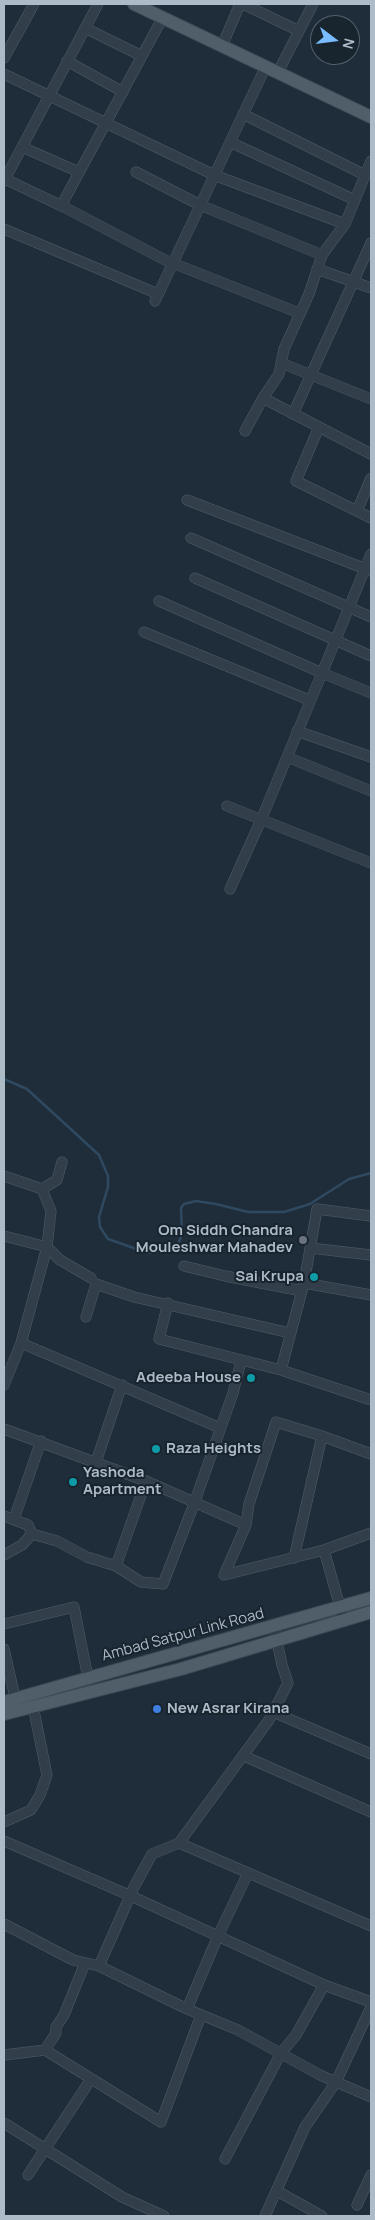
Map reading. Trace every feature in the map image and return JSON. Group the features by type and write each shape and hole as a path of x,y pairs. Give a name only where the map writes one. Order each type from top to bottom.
{"main road":[{"path":"134,4 371,117"},
{"name":"Ambad Satpur Link Road","path":"4,1714 13,1704 88,1678 274,1627 371,1598"},
{"name":"Ambad Satpur Link Road","path":"13,1704 33,1706 181,1669 371,1612"}],"street":[{"path":"4,58 7,46 34,4"},
{"path":"98,4 4,180 61,206 173,263 299,313"},
{"path":"222,46 241,4 299,30"},
{"path":"278,72 312,4"},
{"path":"61,206 163,17"},
{"path":"85,28 142,56"},
{"path":"67,61 123,92"},
{"path":"4,229 156,297 266,66"},
{"path":"4,74 214,175 345,224"},
{"path":"243,114 365,175"},
{"path":"230,142 355,200"},
{"path":"22,147 79,172"},
{"path":"245,431 279,374 284,349 322,255 345,224 371,160"},
{"path":"136,172 200,205 322,255"},
{"path":"293,414 371,243"},
{"path":"317,270 371,288"},
{"path":"281,363 371,399"},
{"path":"263,398 371,454"},
{"path":"319,427 296,481 371,518"},
{"path":"356,511 371,478"},
{"path":"186,500 368,570"},
{"path":"191,538 371,617"},
{"path":"230,889 261,820 348,607 368,570 371,554"},
{"path":"195,578 371,656"},
{"path":"159,600 371,693"},
{"path":"144,632 309,700"},
{"path":"298,731 371,757"},
{"path":"287,757 371,791"},
{"path":"227,806 371,863"},
{"path":"42,1189 57,1180 62,1162"},
{"path":"4,1176 42,1189 51,1211 47,1247 21,1343 4,1385"},
{"path":"281,1370 303,1287 317,1209 371,1216"},
{"path":"4,1236 47,1247 60,1260 91,1278"},
{"path":"310,1248 371,1255"},
{"path":"184,1266 303,1287 371,1295"},
{"path":"86,1316 96,1284 134,1297 168,1303 290,1333"},
{"path":"168,1303 159,1338 281,1370 371,1400"},
{"path":"21,1343 220,1428"},
{"path":"32,1534 57,1541 87,1557 116,1566 141,1582 163,1584 194,1504 233,1393 241,1361"},
{"path":"96,1462 122,1385"},
{"path":"371,1454 276,1422 249,1504 246,1525 224,1575 324,1550 371,1533"},
{"path":"4,1429 96,1462 246,1525"},
{"path":"294,1558 322,1436"},
{"path":"32,1534 28,1525 9,1517 41,1441"},
{"path":"116,1566 146,1482"},
{"path":"4,1555 22,1545 32,1534"},
{"path":"324,1550 344,1621"},
{"path":"4,1624 74,1607 88,1678"},
{"path":"100,1966 152,1854 179,1843 244,1756 273,1712 288,1683 274,1627"},
{"path":"4,1649 13,1704"},
{"path":"4,1822 31,1810 40,1795 47,1775 33,1706"},
{"path":"273,1712 371,1754"},
{"path":"244,1756 371,1812"},
{"path":"4,1841 131,1896 324,1985 371,2002"},
{"path":"179,1843 371,1926"},
{"path":"187,2009 218,1936 248,1873"},
{"path":"4,1924 64,1956 100,1966 187,2009 238,2030 336,2082 371,2097"},
{"path":"45,2050 56,2033 56,2026 64,2015 85,1963"},
{"path":"225,2159 281,2053 296,2035 324,1985"},
{"path":"265,2216 305,2127 336,2082 371,2007"},
{"path":"4,2055 45,2050 160,2122 201,2015"},
{"path":"28,2175 91,2079"},
{"path":"4,2123 122,2197 164,2216"},
{"path":"357,2205 371,2175"},
{"path":"277,2191 322,2216"}],"waterway":[{"path":"4,1079 27,1089 99,1155 108,1176 108,1187 99,1217 100,1227 108,1239 148,1253 171,1250 179,1242 182,1234 181,1208 184,1204 196,1201 248,1212 284,1212 310,1204 349,1179 371,1173"}],"place":[{"name":"Om Siddh Chandra Mouleshwar Mahadev","path":"303,1240"},
{"name":"Sai Krupa","path":"314,1277"},
{"name":"Adeeba House","path":"251,1378"},
{"name":"Raza Heights","path":"156,1449"},
{"name":"Yashoda Apartment","path":"73,1482"},
{"name":"New Asrar Kirana","path":"157,1709"}]}
